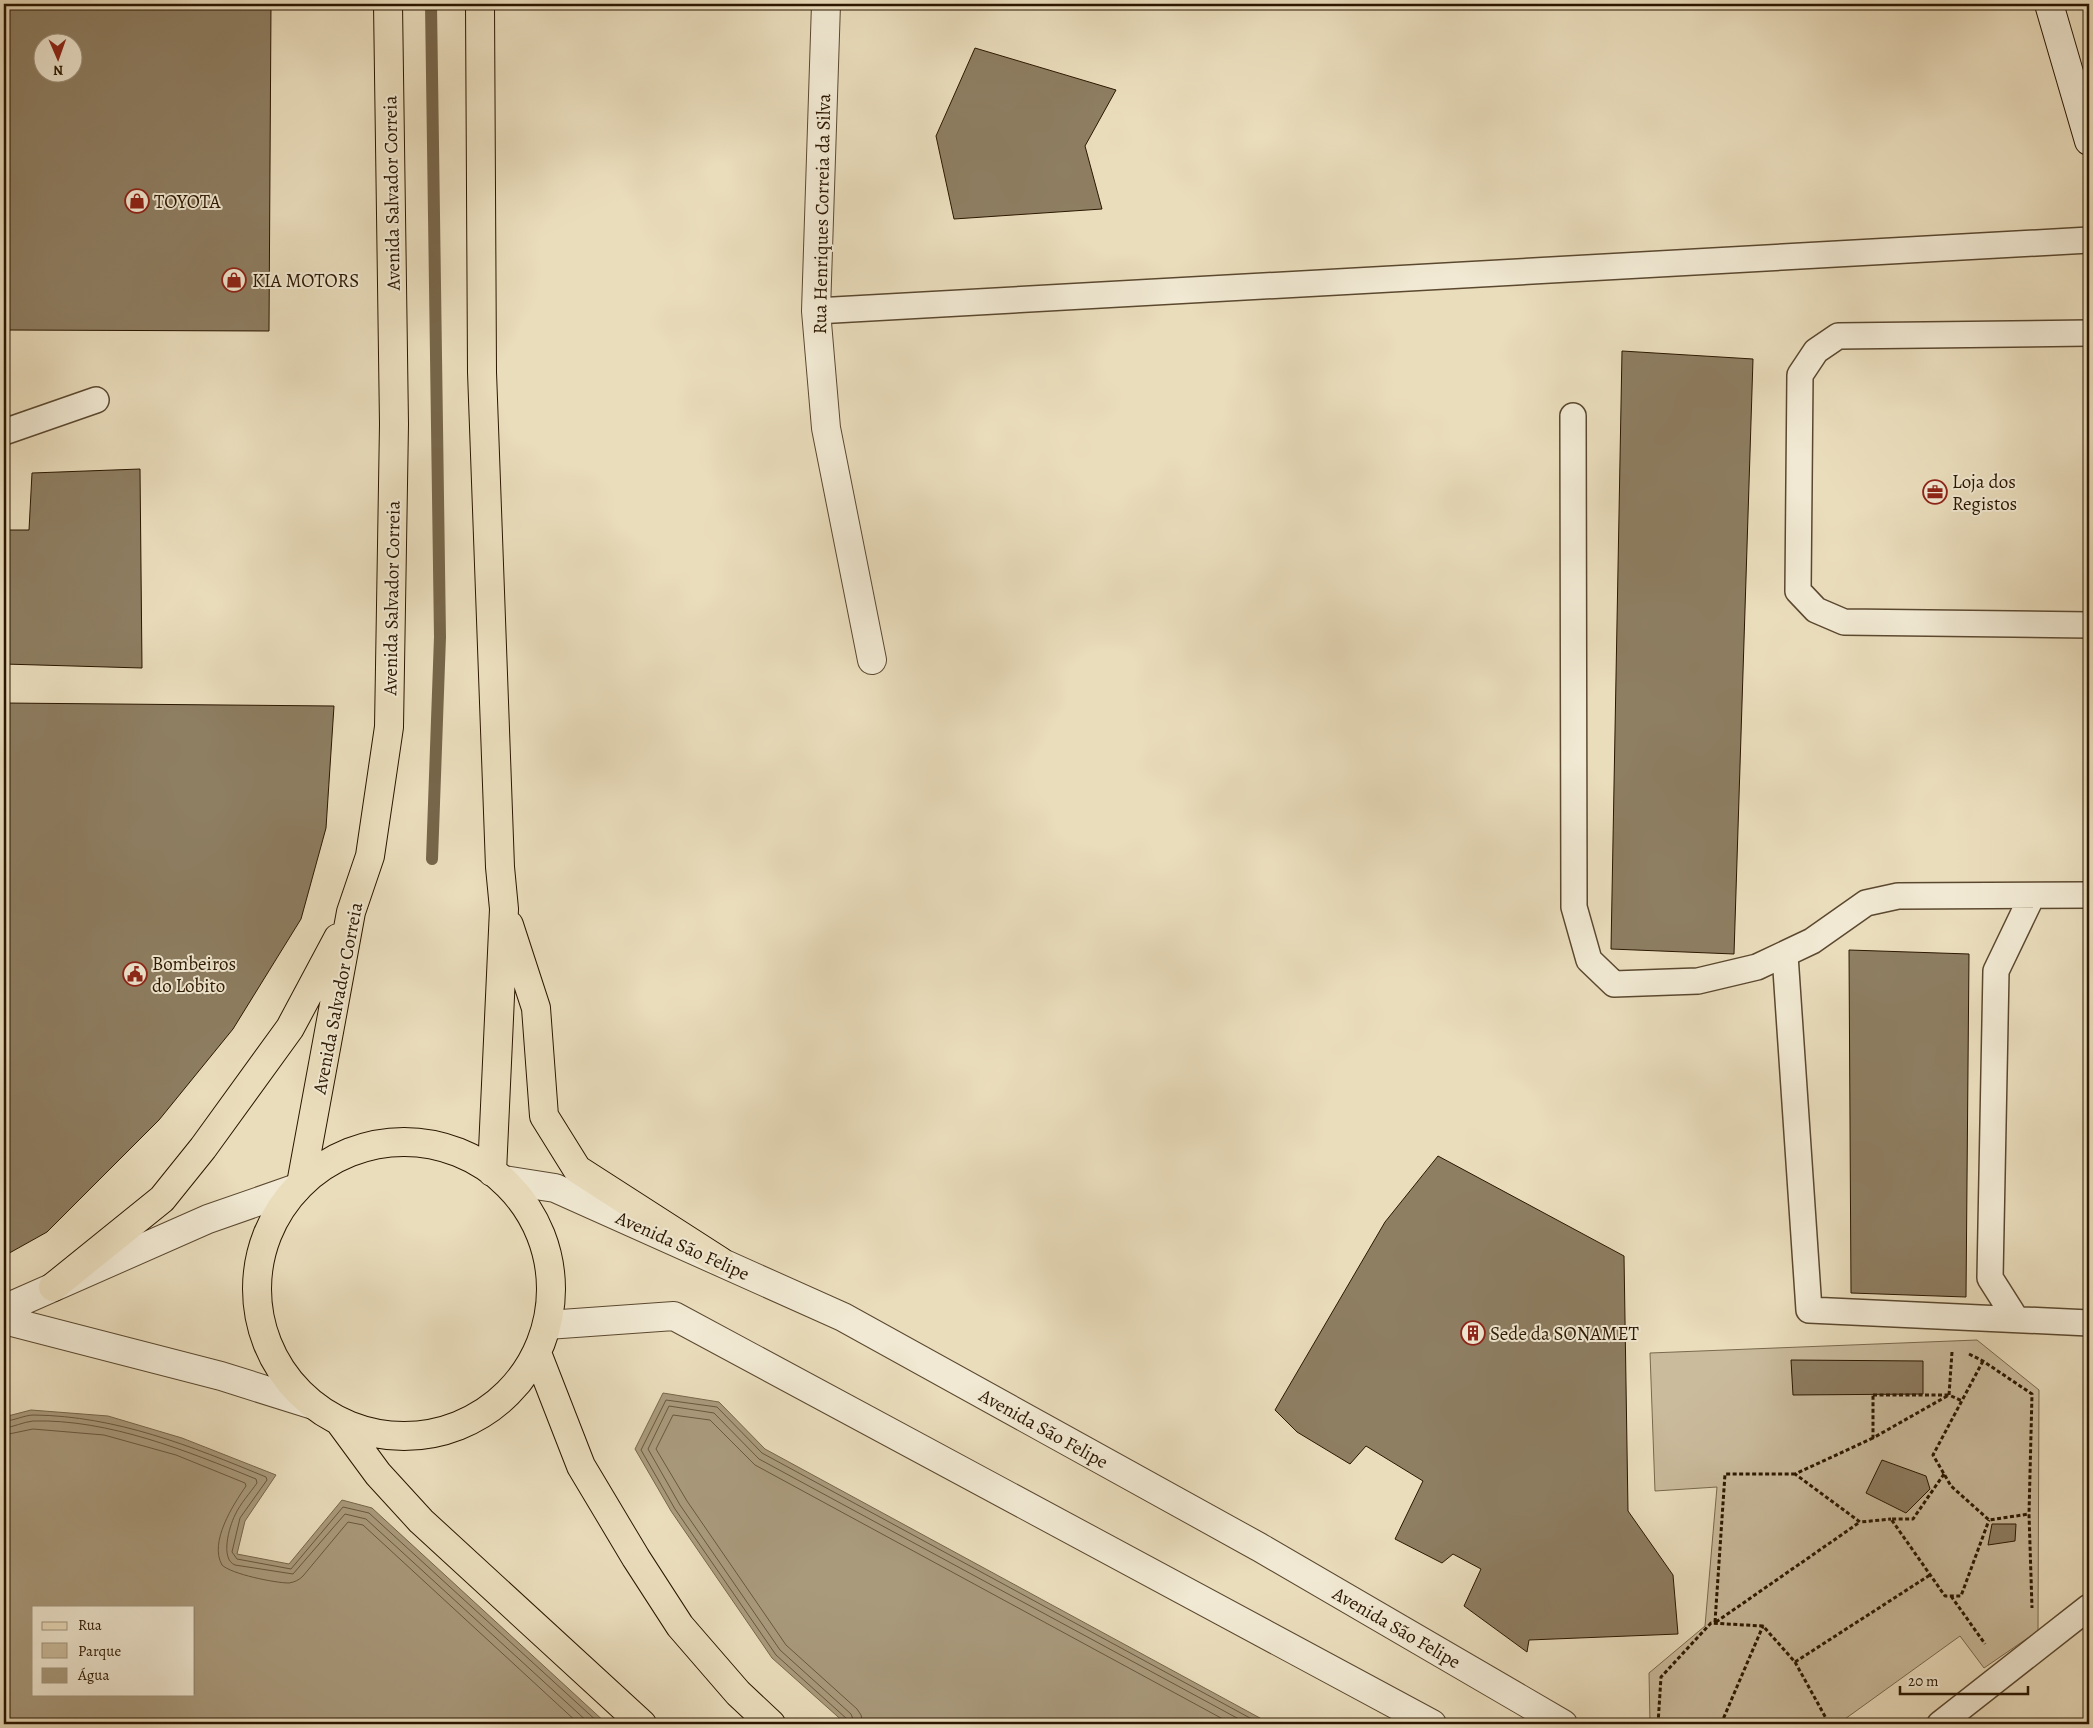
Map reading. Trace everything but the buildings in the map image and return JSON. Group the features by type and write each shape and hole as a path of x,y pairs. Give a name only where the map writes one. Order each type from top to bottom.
{"main road":[{"name":"Avenida Salvador Correia","path":"299,1186 351,912 370,856 389,727 394,424 388,4"},
{"path":"480,4 482,372 500,867 504,909 498,1176"},
{"path":"504,909 536,1008 544,1116 577,1169 720,1261"},
{"path":"53,1287 162,1198 203,1148 290,1028 351,912"},
{"path":"394,1143 420,1143 446,1148 470,1158 498,1176 521,1200 536,1222 546,1247 550,1273 551,1299 547,1325 537,1353 522,1377 502,1398 478,1415 452,1428 423,1434 394,1435 366,1430 339,1421 313,1405 293,1386 277,1364 265,1340 258,1313 256,1287 259,1260 267,1234 280,1210 299,1186 321,1168 344,1155 368,1146 394,1143"},
{"path":"537,1353 581,1466 680,1626 738,1693 772,1724"},
{"path":"339,1421 378,1474 421,1521 642,1724"}],"street":[{"name":"Rua Henriques Correia da Silva","path":"826,4 816,311 826,428 872,660"},
{"path":"2049,4 2089,141"},
{"name":"Avenida São Felipe","path":"498,1176 555,1188 843,1317 1259,1547 1563,1724"},
{"path":"4,1309 208,1219 299,1186"},
{"path":"547,1325 674,1316 1432,1724"},
{"path":"4,1320 221,1376 313,1405"}],"lane":[{"path":"816,311 2089,240"},
{"path":"2089,333 1838,336 1816,351 1800,375 1798,592 1816,610 1844,622 2089,625"},
{"path":"4,432 96,400"},
{"path":"1573,416 1574,907 1589,960 1614,984 1698,981 1757,967 1812,941 1866,903 1898,896 2089,895"},
{"path":"2016,1320 1990,1278 1996,971 2032,896"},
{"path":"1785,955 1809,1310 2089,1322"},
{"path":"1940,1724 2089,1607"}],"path":[{"path":"1949,1395 1952,1346"},
{"path":"1960,1350 1983,1361 2032,1394 2029,1514 2032,1614"},
{"path":"1983,1361 1933,1454 1951,1486 1989,1520"},
{"path":"1873,1438 1873,1395 1949,1395 1962,1401"},
{"path":"1715,1622 1725,1474 1795,1474 1873,1438 1949,1395"},
{"path":"1795,1474 1860,1522"},
{"path":"1658,1724 1660,1677 1711,1623 1860,1522 1913,1518 1944,1474"},
{"path":"1989,1520 2029,1514"},
{"path":"1891,1519 1945,1596 1961,1596 1989,1520"},
{"path":"1795,1662 1930,1575"},
{"path":"1951,1596 1990,1652"},
{"path":"1715,1622 1763,1626 1795,1662 1827,1720 1820,1724"},
{"path":"1721,1724 1763,1626"}],"green space":[{"path":"1977,1340 2039,1390 2038,1631 1984,1668 1960,1636 1838,1724 1650,1724 1649,1673 1705,1626 1717,1487 1655,1491 1650,1353"}],"water":[{"path":"663,1393 719,1402 765,1449 1271,1724 846,1724 772,1658 671,1511 635,1449"},
{"path":"31,1410 108,1416 182,1438 276,1475 245,1521 237,1554 289,1564 342,1500 372,1508 607,1724 4,1724 4,1417"}],"waterway":[{"path":"431,4 440,637 432,859"}],"place":[{"name":"TOYOTA","path":"137,201"},
{"name":"KIA MOTORS","path":"234,280"},
{"name":"Loja dos Registos","path":"1935,492"},
{"name":"Bombeiros do Lobito","path":"135,974"},
{"name":"Sede da SONAMET","path":"1473,1333"}]}
